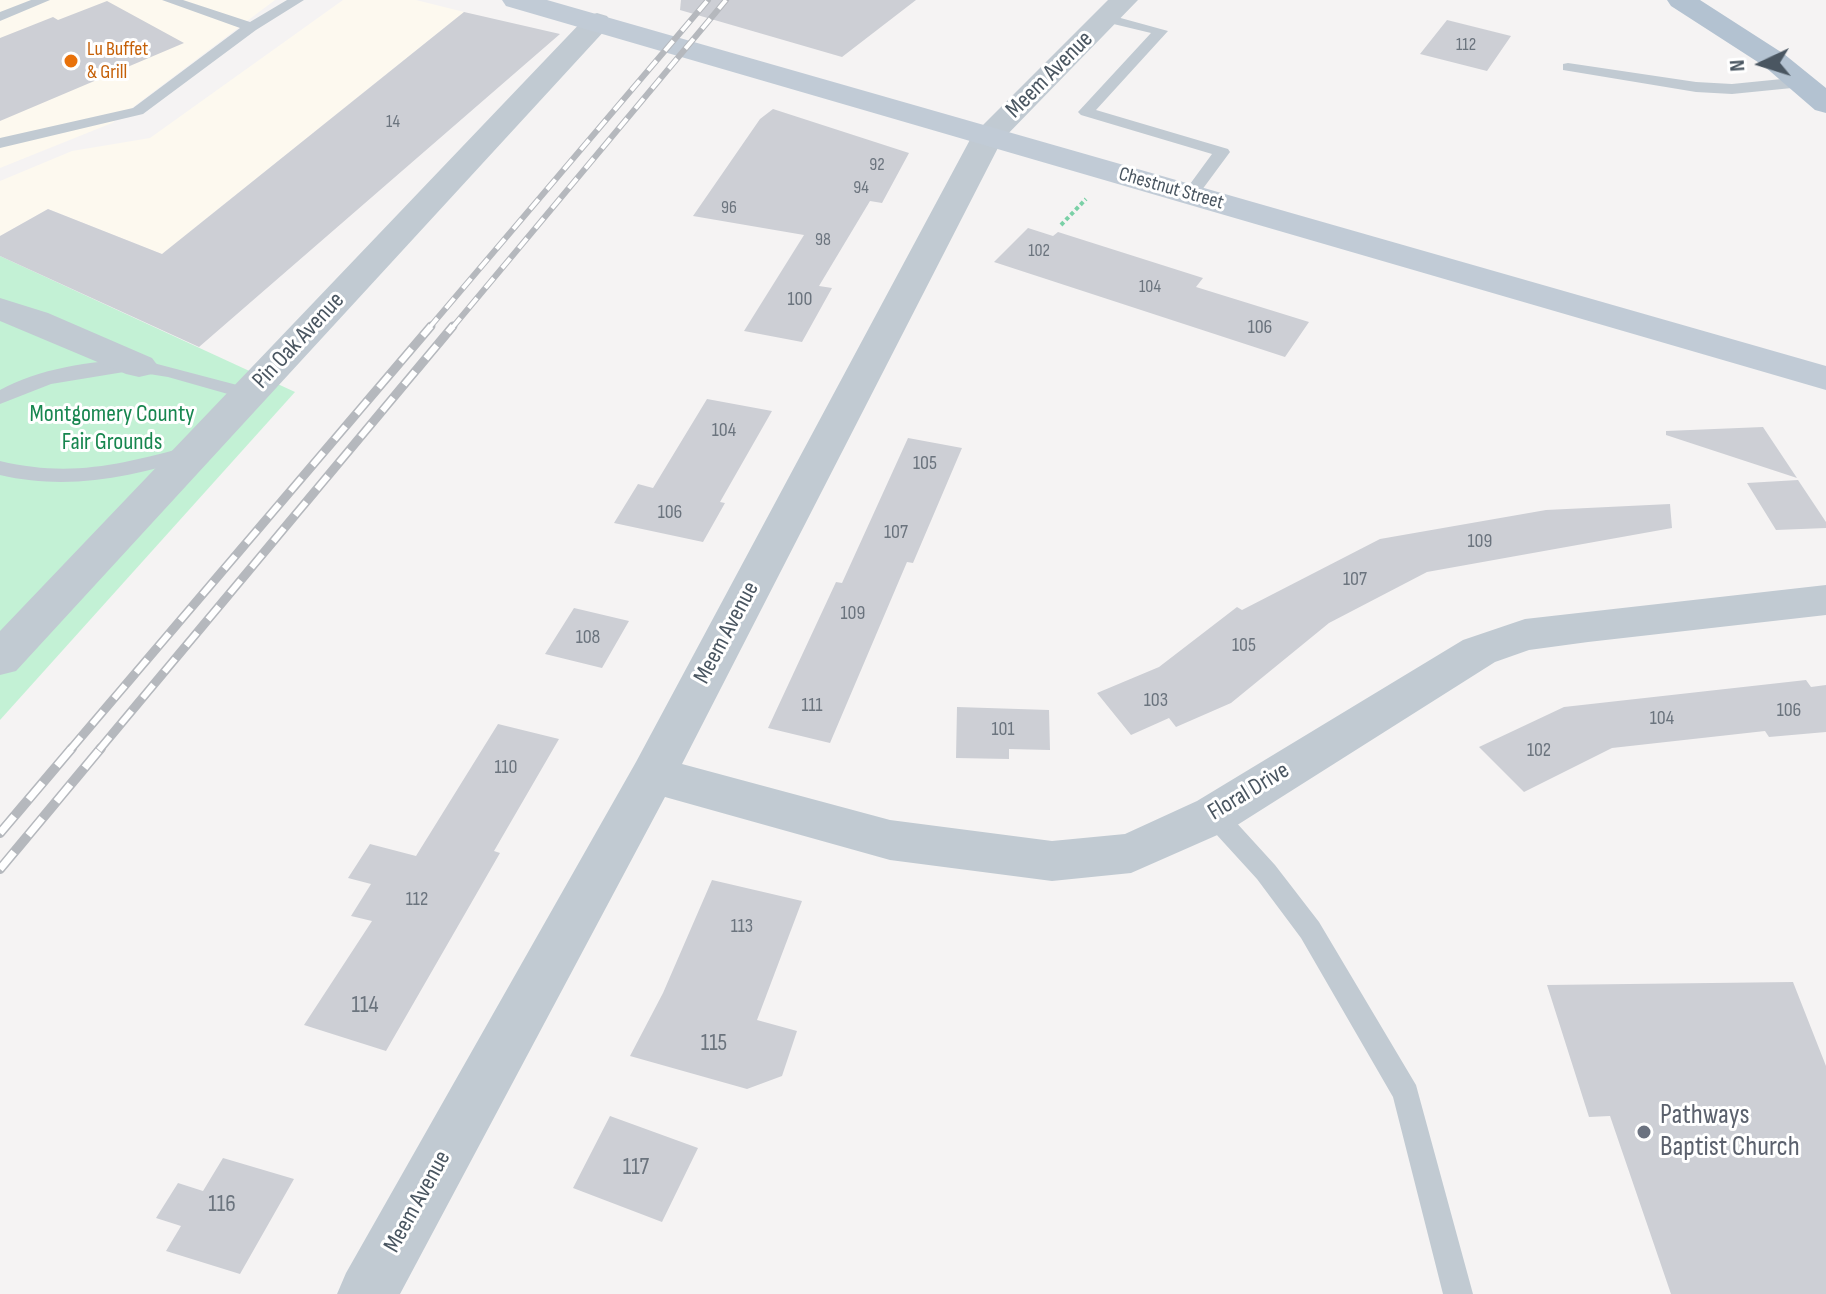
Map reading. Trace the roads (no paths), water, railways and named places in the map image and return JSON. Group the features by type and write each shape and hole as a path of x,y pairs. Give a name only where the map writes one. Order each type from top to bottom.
{"main road":[{"path":"1681,0 1751,44 1826,104"}],"street":[{"name":"Chestnut Street","path":"516,0 1826,378"},
{"name":"Meem Avenue","path":"367,1294 653,775 988,136 1115,9"},
{"name":"Pin Oak Avenue","path":"0,659 597,22"},
{"path":"0,309 139,366"},
{"name":"Floral Drive","path":"653,775 890,840 1052,861 1131,853 1214,815 1479,651 1525,635 1826,600"}],"lane":[{"path":"0,17 43,0"},
{"path":"169,0 251,27"},
{"path":"0,143 138,111 251,27 297,0"},
{"path":"1115,9 1161,31 1086,112 1222,152 1190,195"},
{"path":"1568,67 1696,87 1732,89 1802,82"},
{"path":"0,398 6,392 38,379 139,366 249,394"},
{"path":"0,468 32,477 110,475 196,451"},
{"path":"1214,815 1266,872 1310,930 1406,1094 1458,1294"}],"railway":[{"path":"429,328 708,0"},
{"path":"452,328 726,0"},
{"path":"70,750 431,326"},
{"path":"99,750 453,326"},
{"path":"0,833 72,748"},
{"path":"0,869 101,748"}],"place":[{"name":"Lu Buffet & Grill","path":"71,61"},
{"name":"Pathways Baptist Church","path":"1644,1132"}],"park label":[{"name":"Montgomery County Fair Grounds","path":"112,429"}]}
